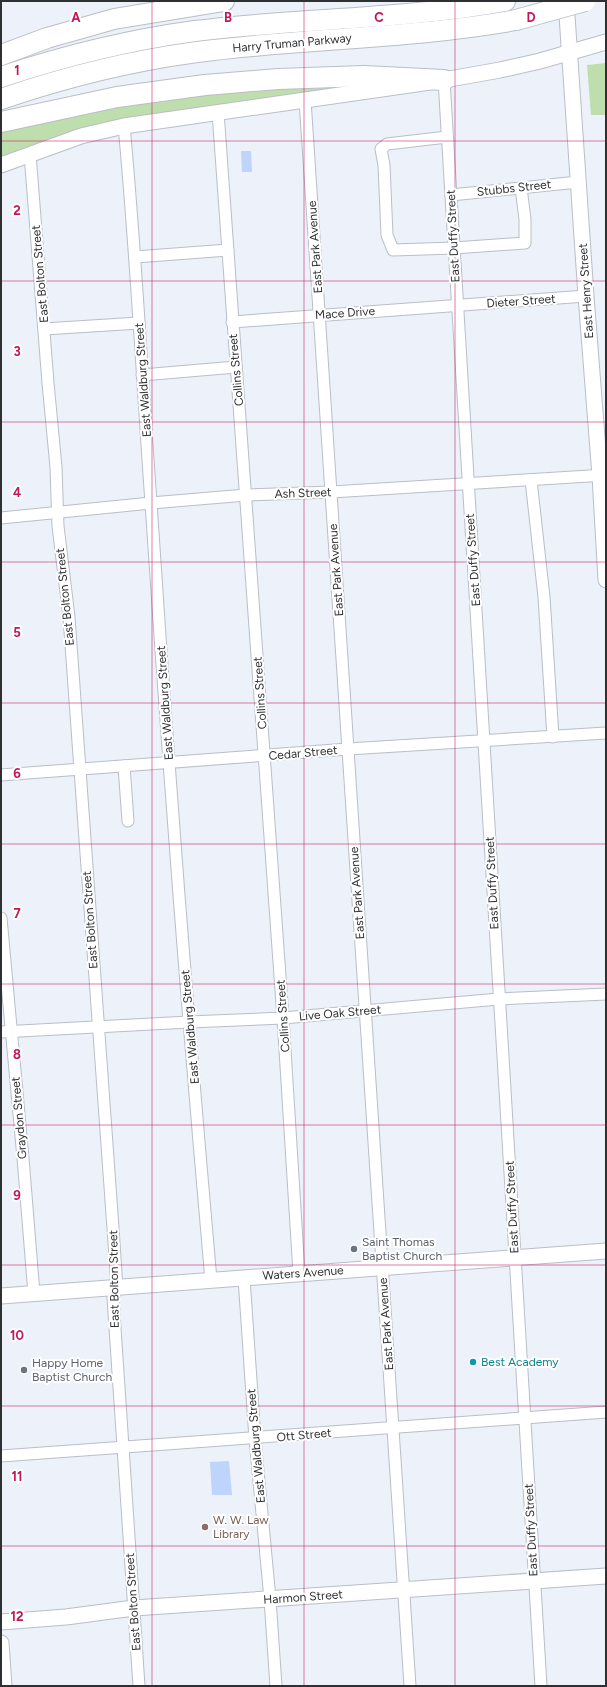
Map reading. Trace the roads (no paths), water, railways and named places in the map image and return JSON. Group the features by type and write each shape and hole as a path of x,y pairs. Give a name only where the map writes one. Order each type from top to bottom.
{"highway":[{"path":"1,55 48,38 114,19 224,1"},
{"name":"Harry Truman Parkway","path":"1,77 76,54 170,35 230,27 438,11 505,1"},
{"name":"Harry Truman Parkway","path":"1,99 74,76 167,56 232,48 440,32 479,27 542,14 585,1"},
{"path":"1,122 117,97 205,85 278,79 364,76 444,80"}],"main road":[{"name":"East Henry Street","path":"566,1 586,296 603,476 606,580"},
{"path":"589,48 606,42"},
{"path":"1,165 81,136 124,126 444,80 500,70 540,61 570,52 606,46"},
{"name":"Waters Avenue","path":"1,1296 606,1251"},
{"name":"Harmon Street","path":"1,1622 66,1617 134,1608 606,1576"},
{"path":"1,1643 4,1686"}],"street":[{"name":"East Duffy Street","path":"444,80 540,1686"},
{"name":"East Park Avenue","path":"305,100 410,1686"},
{"name":"Collins Street","path":"218,112 232,322 284,1018 299,1273"},
{"name":"East Waldburg Street","path":"124,126 135,256 150,503 169,762 211,1280"},
{"path":"447,137 387,144 381,149 384,164 387,235 393,250 454,248 525,243 525,219 521,188"},
{"name":"East Bolton Street","path":"30,154 56,467 58,512 68,617 117,1288 112,1298 139,1686"},
{"name":"Stubbs Street","path":"451,195 578,182"},
{"path":"135,256 228,250"},
{"name":"Dieter Street","path":"457,306 586,296"},
{"name":"Mace Drive","path":"232,322 457,306"},
{"path":"44,329 139,323"},
{"path":"142,375 236,367"},
{"name":"Ash Street","path":"1,518 246,495 331,492 603,476"},
{"path":"531,480 544,597 553,737"},
{"name":"Cedar Street","path":"1,775 169,762 264,757 348,749 606,733"},
{"path":"124,766 128,821"},
{"name":"Graydon Street","path":"1,918 6,1032 34,1294"},
{"name":"Live Oak Street","path":"6,1032 284,1018 499,999 606,994"},
{"name":"East Waldburg Street","path":"244,1278 255,1439 270,1599 276,1686"},
{"name":"Ott Street","path":"1,1456 255,1439 606,1412"}],"water":[{"path":"241,151 251,151 252,172 242,172"},
{"path":"229,1461 232,1495 212,1495 210,1462"}],"place":[{"name":"Saint Thomas Baptist Church","path":"354,1249"},
{"name":"Best Academy","path":"473,1362"},
{"name":"Happy Home Baptist Church","path":"24,1370"},
{"name":"W. W. Law Library","path":"205,1527"}]}
